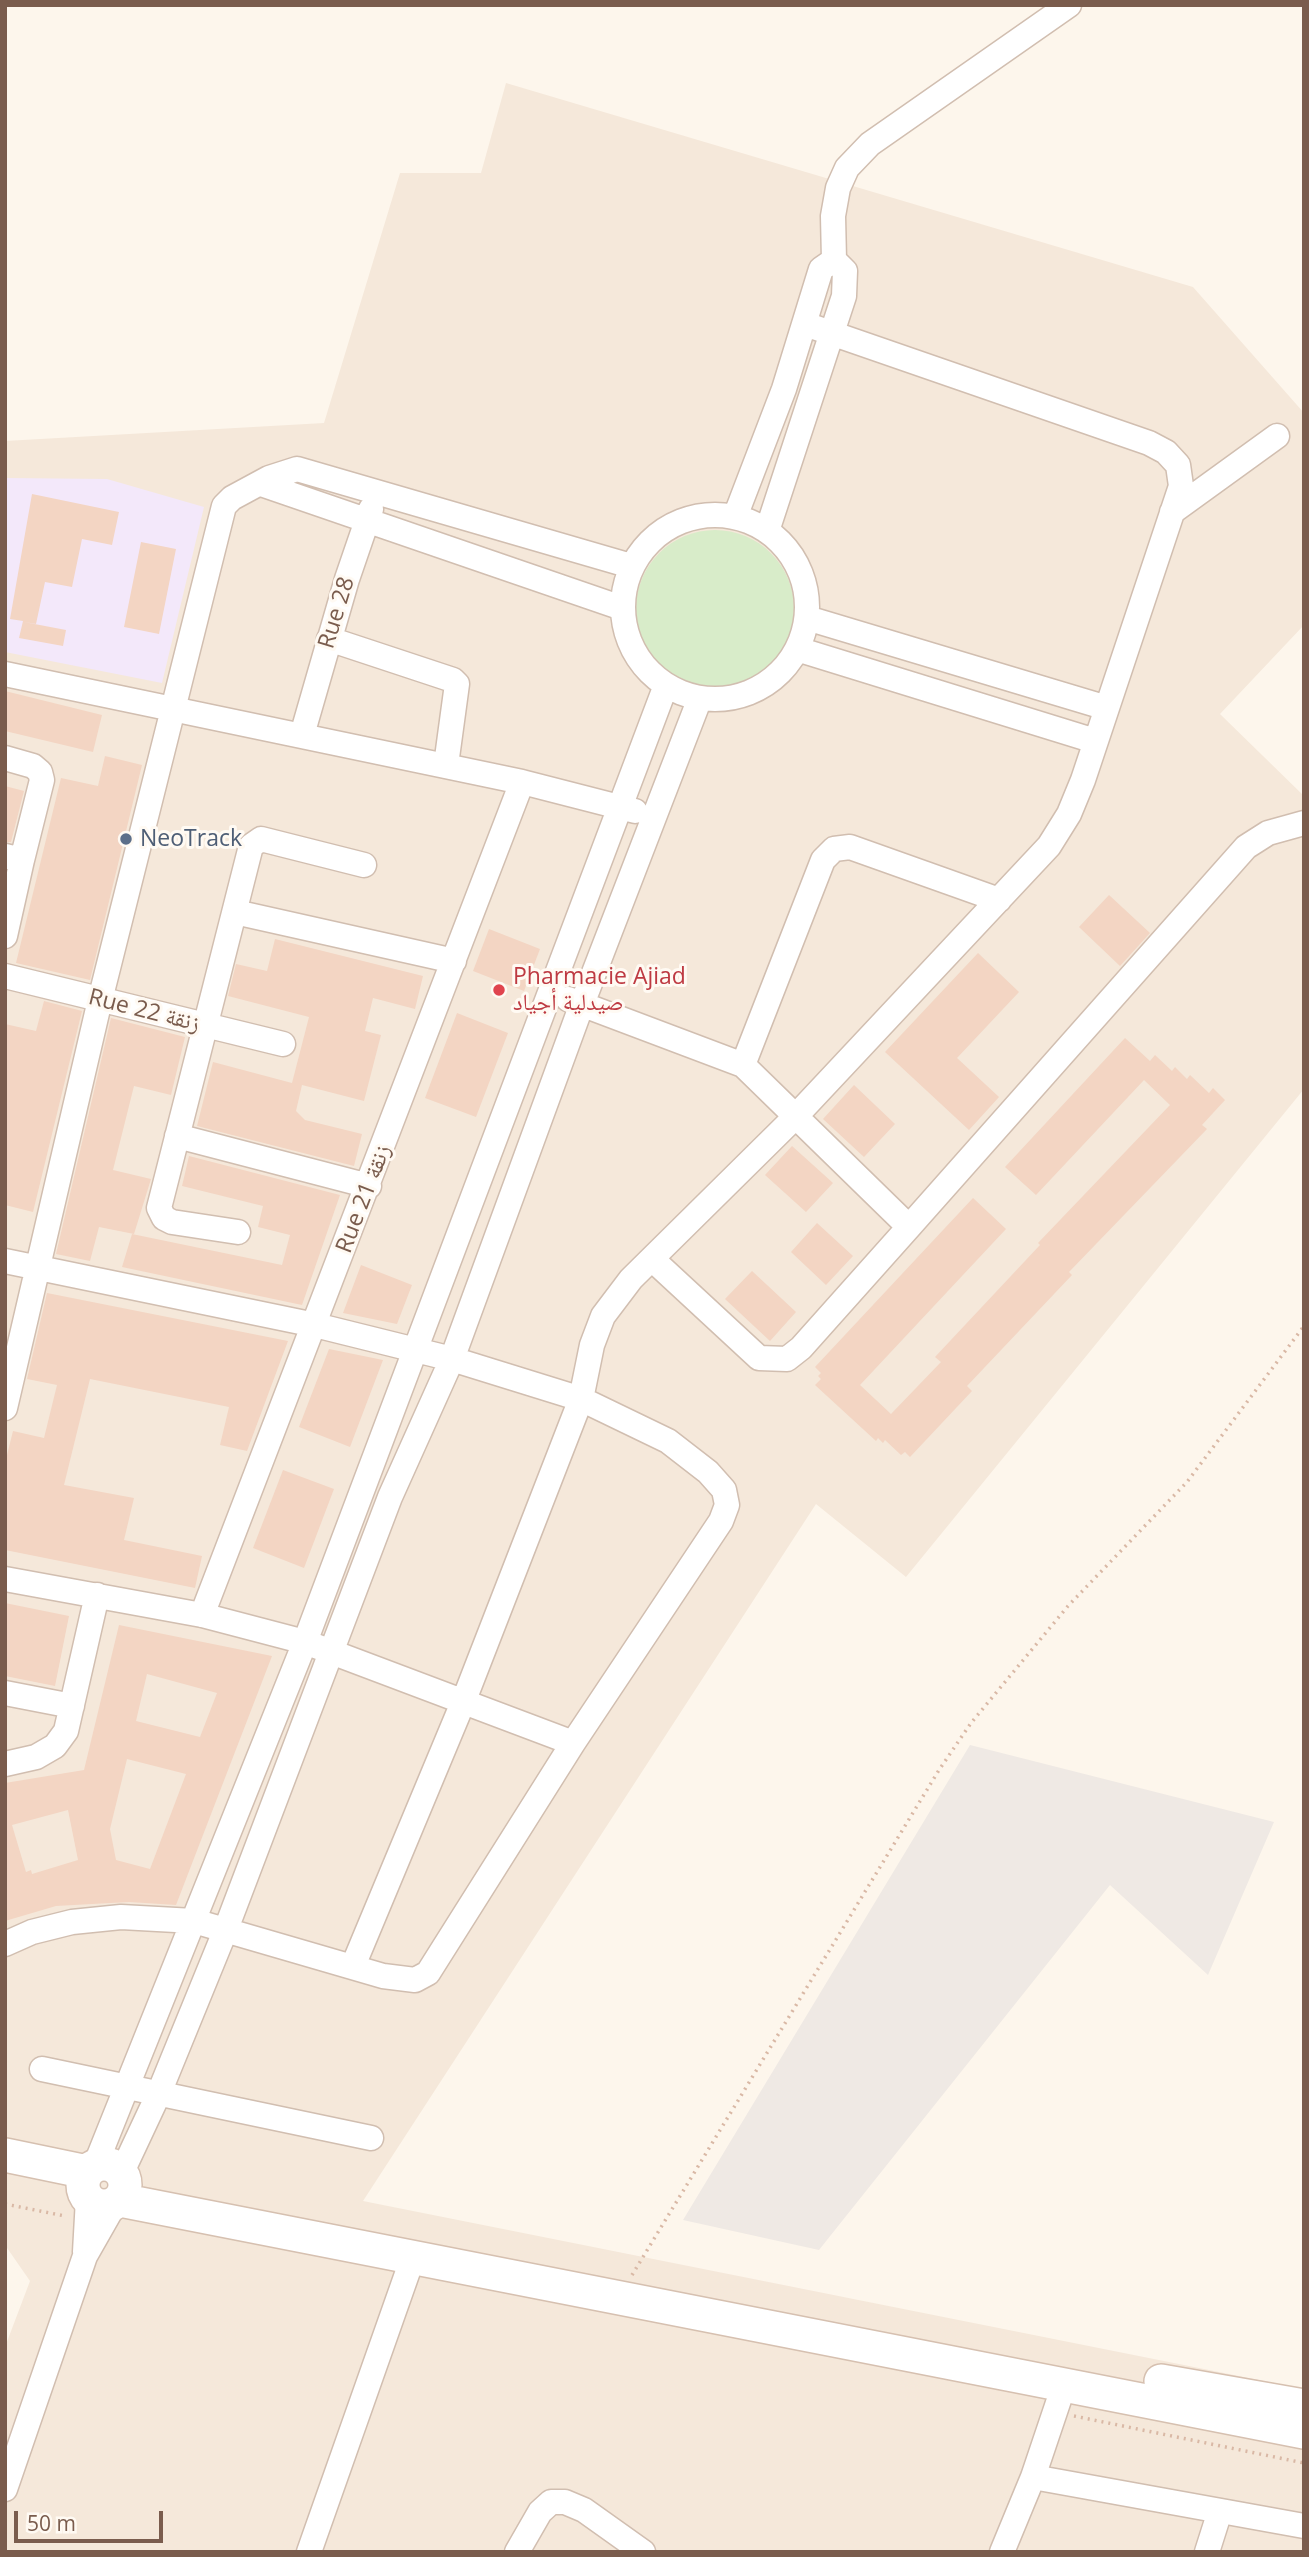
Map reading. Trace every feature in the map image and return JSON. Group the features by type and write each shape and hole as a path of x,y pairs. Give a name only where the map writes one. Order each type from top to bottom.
{"main road":[{"path":"5,2155 100,2189 413,2257 1304,2432"},
{"path":"5,2174 630,2278 1070,2365 1304,2406"}],"street":[{"path":"767,531 832,333 846,281 845,271 834,260 834,204 847,168 879,137 1069,5"},
{"path":"735,517 805,324 821,270 834,260"},
{"path":"353,1966 464,1700 581,1399 592,1345 603,1316 631,1279 794,1118 1049,846 1069,814 1096,741 1181,486 1178,465 1167,452 1149,443 805,324"},
{"path":"1172,512 1277,436"},
{"path":"5,1408 100,1000 224,506 232,498 278,474 297,469 632,566"},
{"path":"261,484 367,523 622,608"},
{"name":"Rue 28","path":"302,735 375,491"},
{"path":"702,516 735,517 767,531 784,546 801,574 807,596 807,618 797,649 782,670 762,686 726,699 700,698 666,685 649,673 627,638 622,608 624,586 632,566 652,539 670,526 702,516"},
{"path":"807,618 1107,708"},
{"path":"329,639 453,680 457,684 446,765"},
{"path":"797,649 1096,741"},
{"path":"5,674 446,765 653,816"},
{"path":"5,2489 85,2256 100,2189 129,2086 305,1642 413,1350 622,808 666,685"},
{"path":"100,2189 159,2093 226,1929 390,1497 452,1359 582,1004 700,698"},
{"path":"5,758 33,766 40,772 42,780 16,865 5,936"},
{"name":"Rue 21 زنقة","path":"202,1615 522,782"},
{"path":"652,1259 759,1358 776,1361 787,1359 801,1348 1246,847 1268,833 1304,823"},
{"path":"238,1233 172,1222 160,1213 204,1026 255,841 267,840 364,865"},
{"path":"743,1065 823,860 834,849 850,847 999,900"},
{"path":"235,912 454,961"},
{"name":"Rue 22 زنقة","path":"5,976 283,1044"},
{"path":"550,992 743,1065 794,1118 909,1227"},
{"path":"177,1136 369,1186"},
{"path":"5,1261 315,1325 452,1359 581,1399 668,1441 709,1472 724,1490 727,1505 721,1521 572,1743 428,1973 415,1980 402,1980 194,1920 121,1917 72,1922 32,1932 5,1944"},
{"path":"5,1579 202,1615 305,1642 572,1743"},
{"path":"5,1764 36,1757 55,1746 66,1731 97,1595"},
{"path":"5,1693 72,1706"},
{"path":"42,2069 371,2138"},
{"path":"309,2552 413,2257"},
{"path":"1002,2552 1032,2477 1063,2385"},
{"path":"1032,2477 1304,2526"},
{"path":"517,2552 540,2512 551,2502 565,2502 584,2510 643,2552"},
{"path":"1207,2552 1220,2511"}],"path":[{"path":"630,2278 939,1770 971,1723 1060,1615 1187,1482 1304,1325"},
{"path":"5,2204 100,2189"},
{"path":"1083,2418 1304,2463"}],"shaded area":[{"path":"506,83 1193,287 1304,413 1304,625 1220,714 1304,796 1304,1089 906,1577 816,1504 363,2201 1304,2389 1304,2552 5,2552 5,2347 30,2281 5,2245 5,441 324,423 400,173 481,173"},
{"path":"5,478 107,479 204,507 162,683 5,652"},
{"path":"970,1745 1274,1822 1208,1975 1110,1885 819,2250 683,2220"}],"green space":[{"path":"715,530 745,536 771,553 788,579 794,609 788,639 771,665 745,682 715,688 685,682 659,665 642,639 636,609 642,579 659,553 685,536"}],"building":[{"path":"32,494 119,512 112,545 82,539 72,587 45,582 36,624 24,622 66,630 63,646 19,638 23,621 10,619"},
{"path":"141,542 176,549 159,634 124,627"},
{"path":"5,691 102,715 93,752 5,731"},
{"path":"105,756 142,765 90,980 16,963 61,778 98,786"},
{"path":"5,786 24,791 11,842 5,842"},
{"path":"1109,895 1150,933 1120,966 1079,927"},
{"path":"489,929 540,949 524,991 473,971"},
{"path":"275,939 423,976 415,1009 373,998 365,1031 381,1035 364,1101 302,1085 296,1111 305,1120 362,1134 354,1166 197,1126 213,1062 292,1083 309,1017 228,996 236,964 267,971"},
{"path":"978,953 1019,992 957,1058 999,1097 969,1130 885,1052"},
{"path":"44,1001 82,1011 33,1212 5,1205 5,1024 36,1031"},
{"path":"457,1013 508,1033 476,1117 425,1098"},
{"path":"111,1018 185,1037 171,1095 134,1086 113,1170 151,1179 134,1234 99,1227 90,1261 56,1254"},
{"path":"1125,1038 1150,1061 1155,1055 1172,1071 1175,1067 1187,1079 1190,1075 1209,1093 1213,1088 1225,1100 1202,1125 1207,1129 1069,1272 1072,1275 967,1386 972,1391 910,1457 905,1452 901,1455 885,1440 883,1443 878,1438 876,1441 815,1385 821,1379 818,1376 821,1373 815,1367 973,1198 1006,1229 860,1385 891,1414 941,1362 935,1357 1040,1245 1038,1243 1170,1105 1144,1080 1036,1195 1005,1167"},
{"path":"854,1085 895,1124 864,1157 823,1119"},
{"path":"792,1146 833,1183 806,1212 765,1175"},
{"path":"189,1156 340,1195 302,1305 122,1267 132,1234 282,1265 290,1235 258,1227 263,1206 182,1186"},
{"path":"817,1223 853,1256 826,1285 791,1252"},
{"path":"361,1265 412,1285 397,1324 343,1313"},
{"path":"752,1271 796,1312 770,1341 725,1299"},
{"path":"47,1293 288,1341 247,1451 220,1445 229,1407 90,1379 64,1485 134,1498 124,1540 202,1556 195,1588 5,1550 5,1463 13,1431 44,1438 57,1385 27,1379"},
{"path":"329,1349 383,1360 350,1447 299,1427"},
{"path":"283,1470 334,1489 304,1568 253,1548"},
{"path":"5,1603 69,1616 55,1686 5,1676"},
{"path":"119,1625 272,1656 176,1905 129,1902 56,1906 5,1921 5,1783 84,1770","holes":["147,1674 217,1693 200,1737 136,1721","127,1759 186,1774 150,1869 116,1860 110,1829","68,1810 78,1860 32,1874 31,1870 26,1872 12,1825"]}],"place":[{"name":"NeoTrack","path":"126,839"},
{"name":"Pharmacie Ajiad صيدلية أجياد","path":"499,990"}]}
